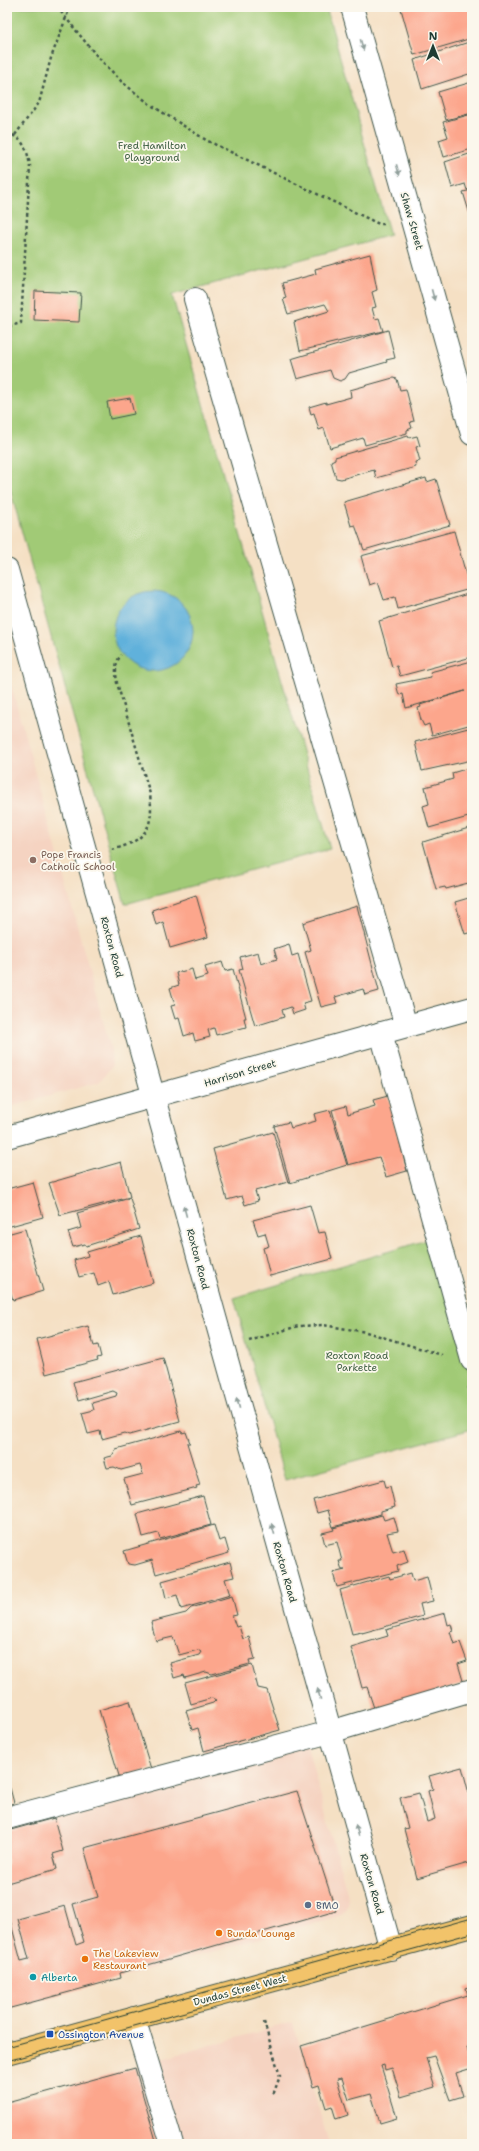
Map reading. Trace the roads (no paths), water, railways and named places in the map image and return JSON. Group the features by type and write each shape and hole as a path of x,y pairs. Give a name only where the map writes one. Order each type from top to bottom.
{"main road":[{"name":"Dundas Street West","path":"7,2053 472,1926"}],"street":[{"name":"Shaw Street","path":"352,7 472,434"},
{"path":"195,299 406,1026"},
{"name":"Roxton Road","path":"7,570 391,1949"},
{"name":"Harrison Street","path":"7,1137 472,1008"},
{"path":"381,1033 472,1360"},
{"path":"7,1818 330,1732 472,1690"},
{"path":"134,2018 172,2144"}],"water":[{"path":"153,591 168,594 181,603 190,616 193,631 190,646 181,659 168,668 153,671 138,668 125,659 116,646 113,631 116,616 125,603 138,594"}],"tram line":[{"path":"7,2047 472,1918"},
{"path":"7,2061 472,1933"}],"place":[{"name":"Pope Francis Catholic School","path":"33,860"},
{"name":"BMO","path":"308,1905"},
{"name":"Bunda Lounge","path":"219,1933"},
{"name":"The Lakeview Restaurant","path":"85,1959"},
{"name":"Alberta","path":"33,1977"},
{"name":"Ossington Avenue","path":"50,2034"}],"park label":[{"name":"Fred Hamilton Playground","path":"152,150"},
{"name":"Roxton Road Parkette","path":"357,1360"}]}
